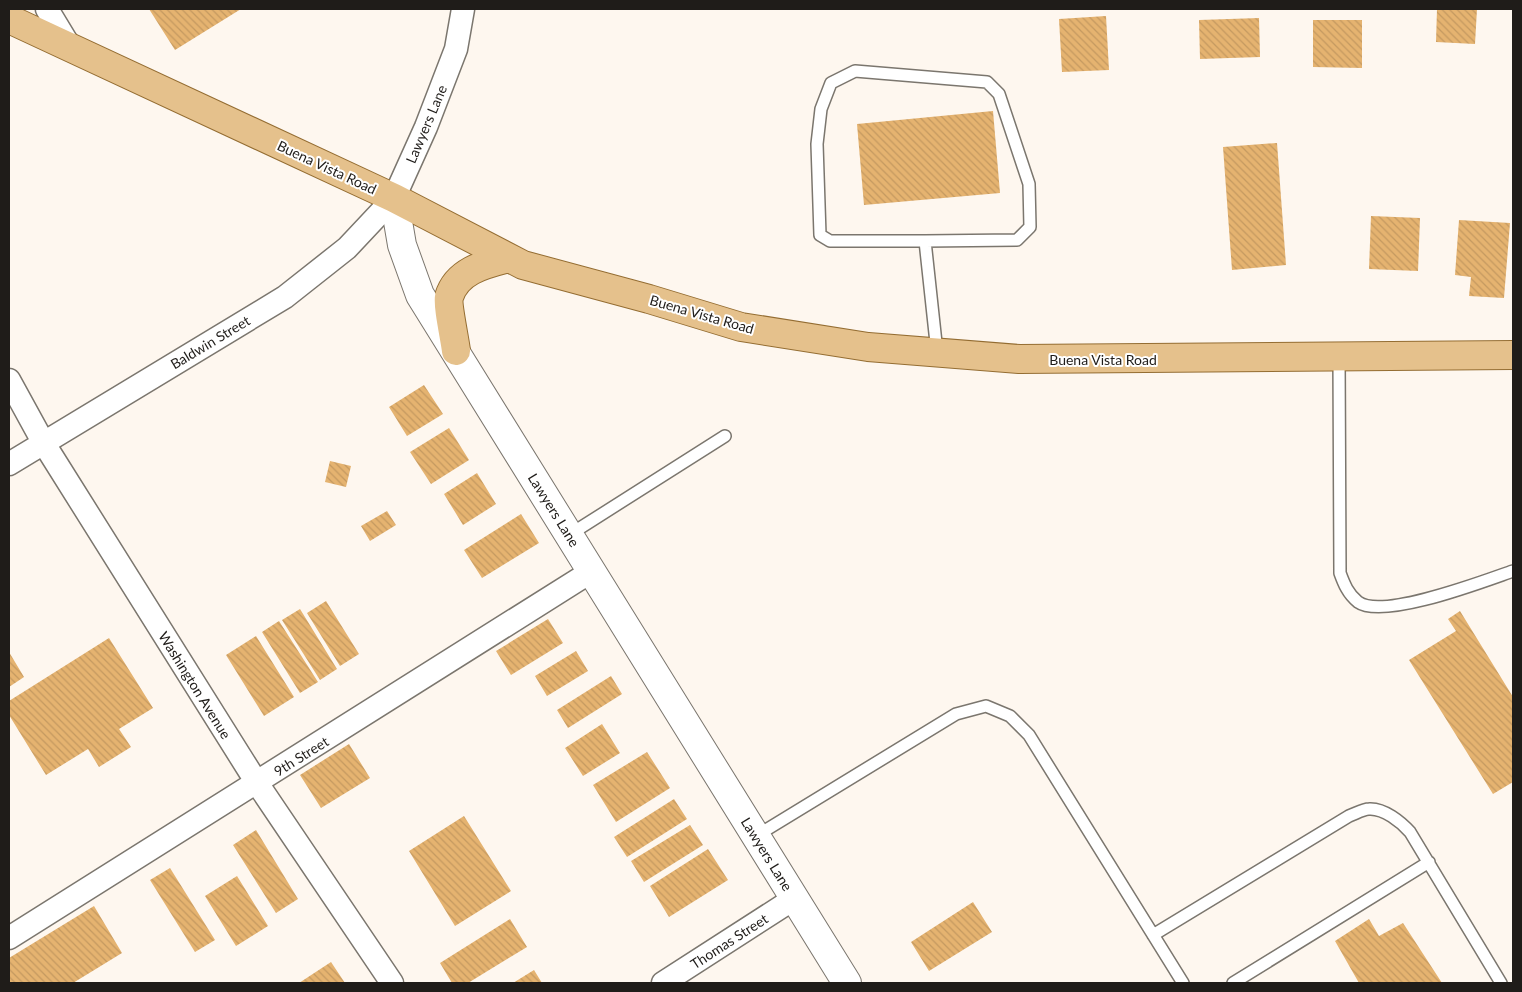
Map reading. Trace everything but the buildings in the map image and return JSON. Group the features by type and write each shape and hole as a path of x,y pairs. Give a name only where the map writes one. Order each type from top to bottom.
{"main road":[{"name":"Buena Vista Road","path":"9,19 394,198 523,265 649,299 741,327 868,347 1019,359 1513,355"},
{"path":"456,351 449,297 461,276 480,266 509,258"}],"street":[{"path":"47,9 70,47"},
{"name":"Lawyers Lane","path":"463,9 456,49 426,127 394,198 402,245 420,295 847,983"},
{"name":"Baldwin Street","path":"9,464 285,297 347,248 394,198"},
{"name":"Washington Avenue","path":"9,380 43,442 257,784 392,983"},
{"name":"9th Street","path":"9,938 257,784 592,571"},
{"name":"Thomas Street","path":"663,983 795,898"}],"lane":[{"path":"855,71 987,82 999,94 1029,184 1030,227 1017,240 925,241 830,241 820,234 817,144 821,109 831,83 855,71"},
{"path":"925,241 937,352"},
{"path":"1339,357 1340,573 1346,590 1359,603 1380,608 1444,595 1513,571"},
{"path":"570,535 725,436"},
{"path":"756,836 956,714 986,706 1010,716 1029,735 1183,983"},
{"path":"1153,935 1349,816 1369,809 1400,821 1410,832 1501,983"},
{"path":"1233,983 1429,862"}]}
